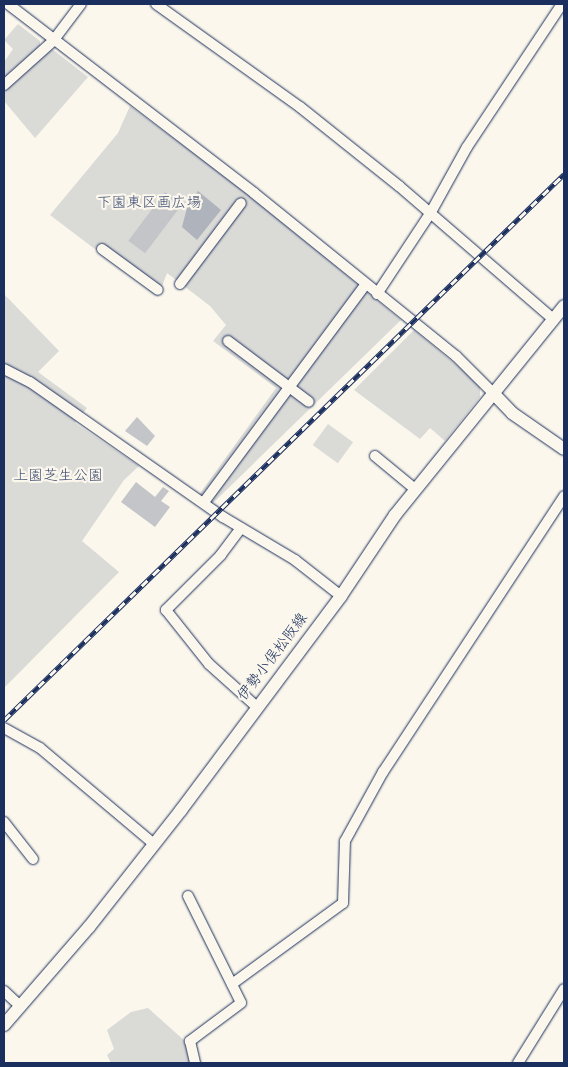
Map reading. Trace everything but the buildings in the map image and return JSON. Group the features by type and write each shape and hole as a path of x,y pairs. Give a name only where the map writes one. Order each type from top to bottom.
{"main road":[{"name":"伊勢小俣松阪線","path":"4,1026 154,844 341,596 415,489 492,392 564,306"},
{"path":"492,392 512,413 564,449"}],"street":[{"path":"8,4 53,41 254,193 365,285 462,361 492,392"},
{"path":"4,84 53,41 81,4"},
{"path":"156,4 300,107 431,212 553,319"},
{"path":"377,294 431,212 467,146 562,4"},
{"path":"180,284 241,203"},
{"path":"102,249 158,290"},
{"path":"204,502 365,285"},
{"path":"228,342 309,402"},
{"path":"4,369 30,382 242,528 295,560 341,596"},
{"path":"375,456 415,489"},
{"path":"232,984 343,903 344,841 382,772 564,496"},
{"path":"242,528 221,555 166,610 209,664 257,707"},
{"path":"4,728 40,748 154,844"},
{"path":"4,822 33,859"},
{"path":"188,896 241,1003 190,1041 195,1063"},
{"path":"4,991 21,1007"},
{"path":"518,1063 564,991"}],"green space":[{"path":"18,24 40,41 40,46 4,78 4,62 13,49 4,40"},
{"path":"52,49 88,77 35,138 4,101 4,90"},
{"name":"下園東区画広場","path":"130,106 242,189 401,320 212,504 198,496 276,388 213,341 226,325 210,306 167,273 158,297 50,215 118,133"},
{"name":"上園芝生公園","path":"4,294 59,351 38,372 87,408 75,423 139,466 124,480 82,541 119,572 4,688"},
{"path":"414,330 480,384 480,397 445,441 430,428 420,439 354,390"},
{"path":"328,424 353,442 338,463 313,445"},
{"path":"148,1008 186,1042 193,1063 111,1063 107,1055 114,1049 107,1030 131,1012"}],"shaded area":[{"path":"198,191 221,210 197,240 182,227 188,204"}],"railway":[{"path":"4,720 564,174"}]}
